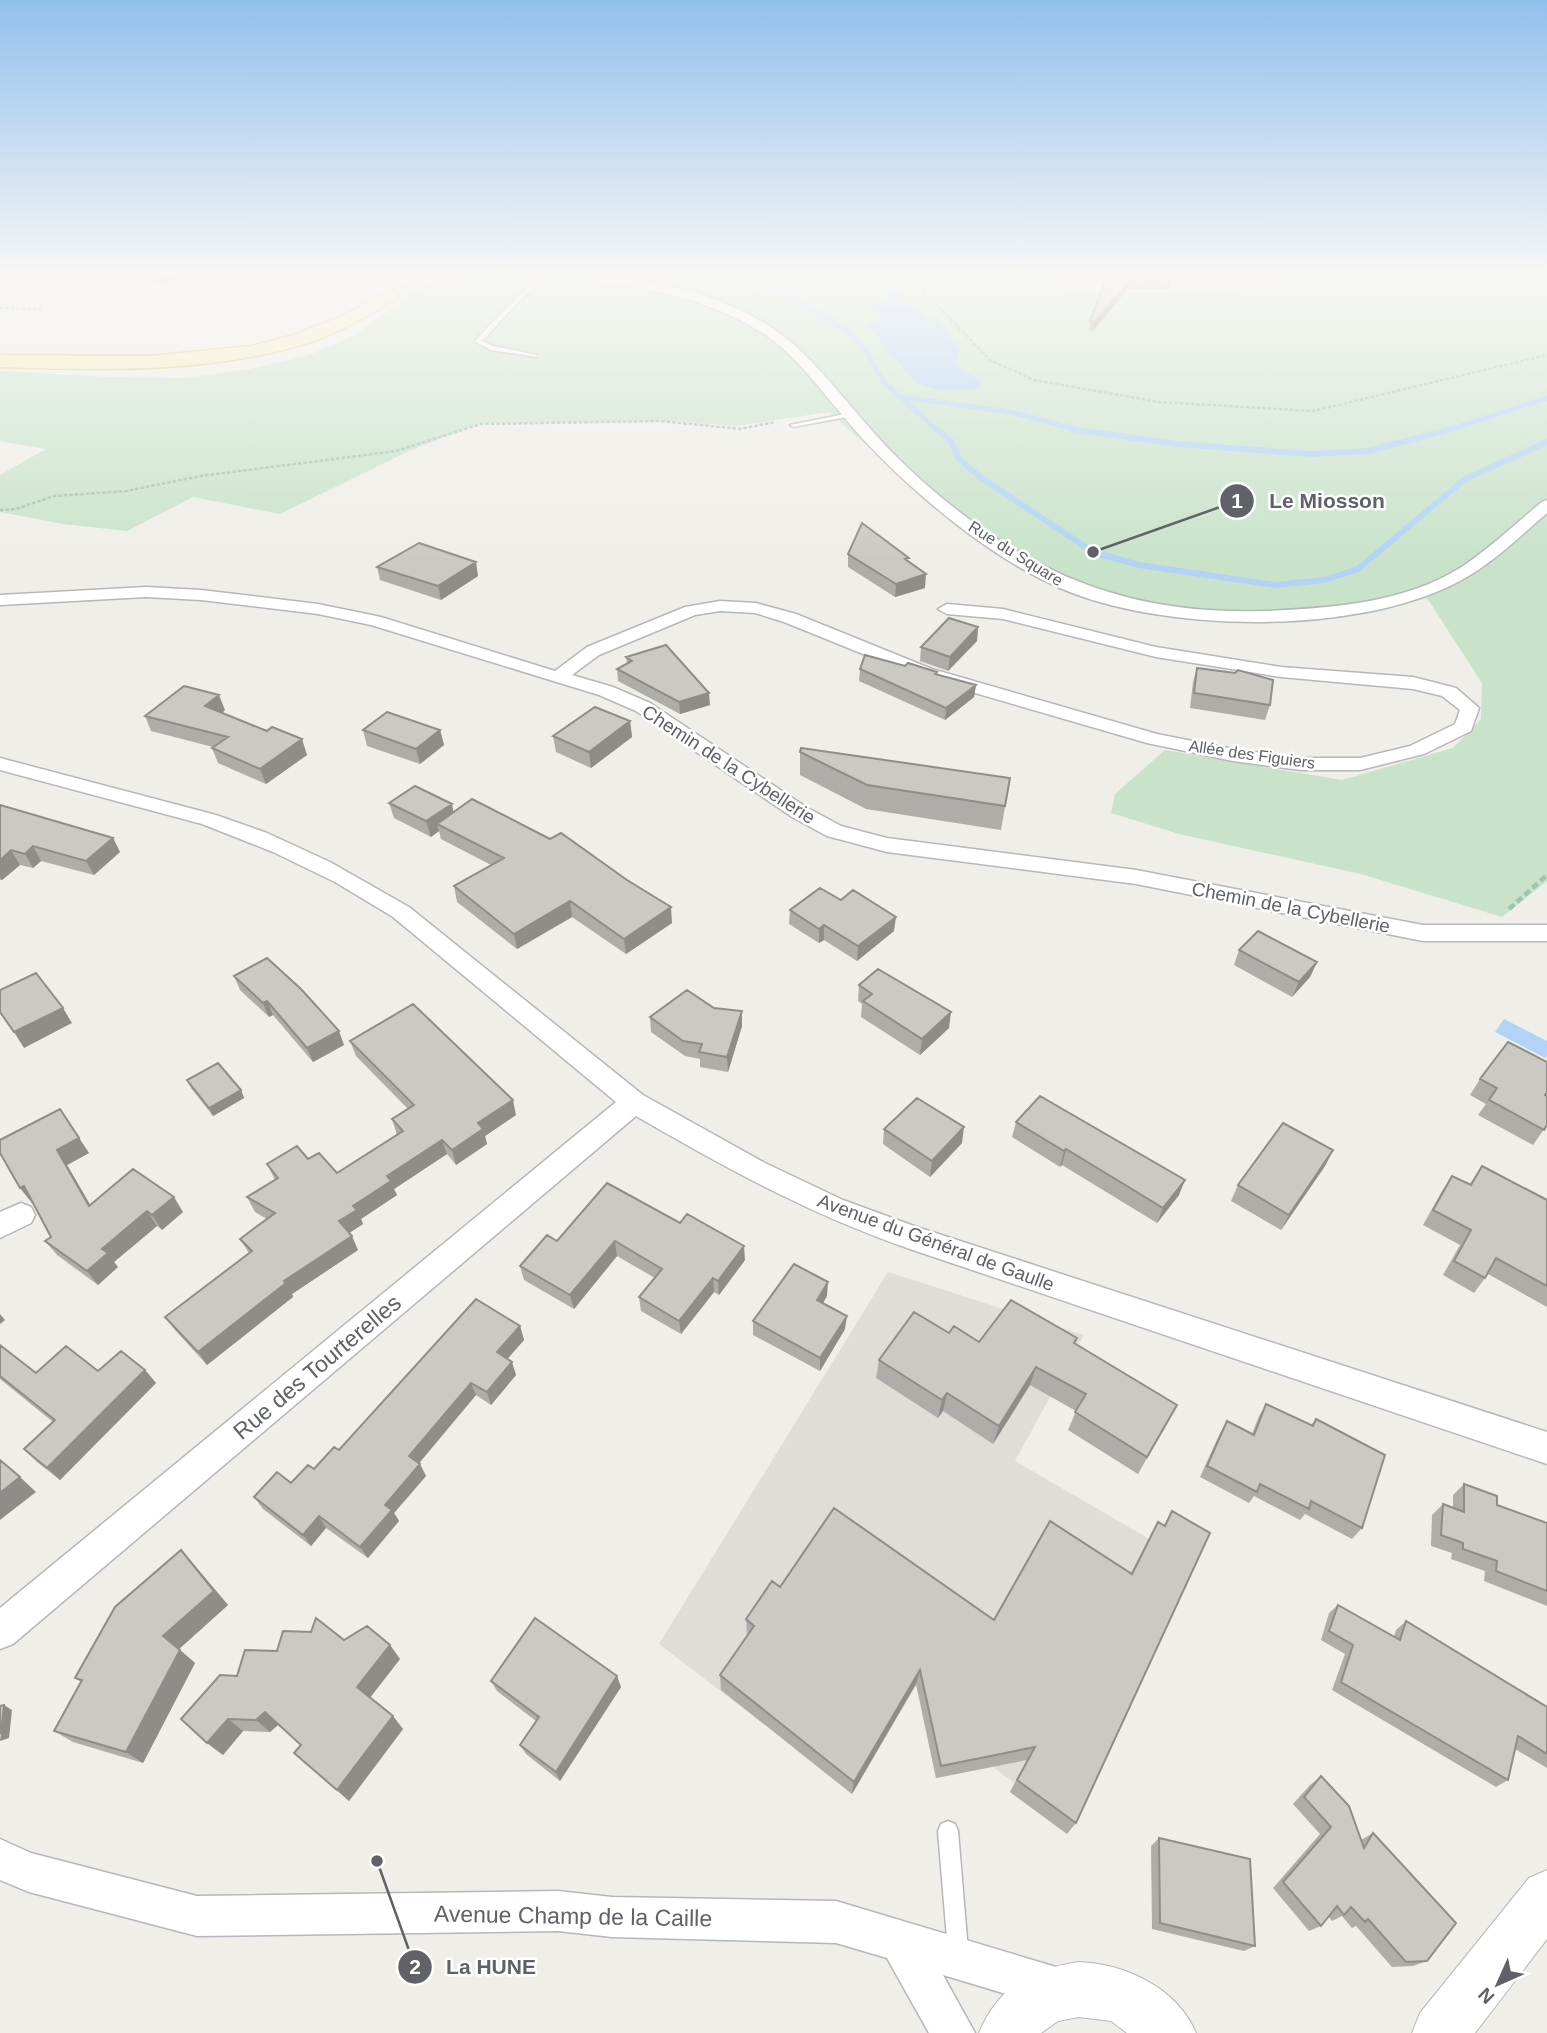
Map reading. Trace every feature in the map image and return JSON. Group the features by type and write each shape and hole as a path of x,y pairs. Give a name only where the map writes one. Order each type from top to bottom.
{"street":[{"name":"Rue du Square","path":"810,371 889,458 939,503 1039,570 1070,586 1118,600 1171,610 1286,616 1382,603 1437,586 1470,567 1547,505"},
{"name":"Chemin de la Cybellerie","path":"0,600 146,592 201,595 307,607 375,621 606,691 643,707 799,812 834,831 887,845 1173,884 1423,933 1547,933"},
{"name":"Allée des Figuiers","path":"557,678 593,651 691,611 720,606 756,608 790,618 926,673 1154,738 1301,764 1360,764 1417,750 1464,727 1470,708 1449,692 1413,683 1281,672 1156,652 1003,614 947,609"},
{"name":"Avenue du Général de Gaulle","path":"0,764 169,808 238,830 311,860 401,912 635,1102 754,1171 833,1208 910,1237 1547,1448"},
{"name":"Rue des Tourterelles","path":"0,1631 635,1102"},
{"name":"Avenue Champ de la Caille","path":"0,1859 29,1872 197,1916 558,1912 612,1917 836,1922 1066,1991"},
{"path":"1440,2033 1547,1896"},
{"path":"900,1940 953,2033"},
{"path":"1007,2033 1013,2021 1047,1995 1089,1988 1130,2001 1168,2033"}],"lane":[{"path":"793,425 850,415"},
{"path":"948,1831 959,1958"}],"path":[{"path":"1014,371 1034,380 1159,402 1313,411 1481,371"},
{"path":"0,510 16,509 54,496 126,491 201,476 396,451 481,424 660,421 740,429 778,422"},
{"path":"1482,933 1547,875"}],"shaded area":[{"path":"888,1272 1084,1335 1015,1461 1170,1551 1167,1620 1067,1834 1010,1792 1014,1783 993,1767 936,1778 922,1713 945,1708 916,1686 852,1794 796,1750 799,1745 774,1732 659,1644"}],"green space":[{"path":"0,371 186,378 237,371 1547,371 1547,881 1502,917 1361,874 1179,834 1111,813 1115,794 1165,750 1342,780 1453,748 1481,719 1482,683 1427,598 1374,613 1320,620 1228,622 1137,611 1092,599 1050,583 993,551 914,487 829,412 736,426 672,421 479,423 409,451 280,514 193,497 127,531 63,524 0,512 0,475 46,449 0,441"}],"water":[{"path":"905,371 964,371 981,382 979,388 944,390 928,387 912,379"},
{"path":"1504,1019 1547,1041 1547,1056 1545,1058 1495,1032"}],"building":[{"path":"862,523 926,574 896,584 848,554"},
{"path":"419,543 476,562 438,586 377,567"},
{"path":"949,618 978,627 950,657 921,647"},
{"path":"666,645 709,693 679,702 617,669 632,661 626,657"},
{"path":"865,655 905,666 908,663 937,672 935,674 976,685 946,708 860,669"},
{"path":"1197,668 1235,673 1238,670 1273,680 1270,705 1194,693"},
{"path":"184,686 219,695 205,706 267,731 272,727 302,739 260,769 212,748 228,737 145,716"},
{"path":"595,707 630,721 589,752 553,736"},
{"path":"387,712 440,730 416,749 363,730"},
{"path":"801,748 1010,778 1005,806 867,785 800,752"},
{"path":"415,786 452,804 426,821 389,803"},
{"path":"472,799 550,839 561,833 627,880 671,907 624,939 570,901 514,934 454,886 504,858 437,824"},
{"path":"0,805 113,838 86,861 33,846 25,854 11,850 0,860"},
{"path":"820,888 841,900 853,890 896,917 858,946 824,925 819,929 790,910"},
{"path":"1258,931 1317,962 1299,982 1239,950"},
{"path":"267,958 301,989 339,1031 307,1048 267,1001 263,1003 234,976"},
{"path":"878,969 951,1012 922,1039 863,1001 872,994 859,985"},
{"path":"36,973 63,1008 14,1032 0,1012 0,990"},
{"path":"687,990 714,1008 742,1011 727,1057 699,1052 702,1044 683,1041 650,1017"},
{"path":"413,1004 513,1100 478,1123 483,1129 452,1150 442,1140 387,1176 391,1181 353,1206 357,1210 339,1221 352,1236 284,1281 286,1283 198,1352 165,1317 252,1251 240,1239 275,1213 247,1197 278,1178 267,1164 297,1146 308,1159 319,1153 337,1173 403,1131 392,1119 414,1105 350,1041"},
{"path":"1508,1042 1547,1062 1547,1125 1544,1130 1489,1100 1497,1088 1480,1079"},
{"path":"218,1063 241,1090 209,1108 187,1080"},
{"path":"1040,1096 1185,1180 1163,1208 1066,1149 1064,1151 1016,1122"},
{"path":"917,1098 964,1127 932,1161 884,1129"},
{"path":"60,1109 79,1138 57,1150 89,1206 133,1169 174,1197 152,1215 147,1211 102,1249 108,1253 87,1271 45,1241 51,1237 24,1186 20,1188 0,1153 0,1140"},
{"path":"1283,1123 1333,1150 1289,1215 1238,1185"},
{"path":"1482,1166 1547,1200 1547,1286 1496,1258 1485,1278 1454,1261 1471,1230 1433,1210 1452,1176 1471,1185"},
{"path":"607,1183 680,1223 687,1214 744,1246 718,1281 713,1278 679,1321 639,1297 662,1269 615,1241 570,1295 520,1266 547,1235 557,1241"},
{"path":"794,1264 828,1282 817,1300 847,1316 820,1358 753,1321"},
{"path":"476,1299 520,1326 497,1352 512,1362 487,1392 471,1383 409,1456 420,1464 385,1505 392,1510 360,1547 319,1516 303,1535 254,1497 277,1472 291,1483 308,1465 314,1469 334,1447 339,1450"},
{"path":"1011,1300 1077,1338 1074,1343 1177,1405 1147,1457 1075,1412 1086,1394 1036,1367 999,1426 947,1393 942,1400 879,1360 914,1312 949,1333 954,1326 979,1342"},
{"path":"0,1345 36,1373 66,1346 98,1371 121,1351 145,1370 47,1468 24,1449 55,1420 0,1376"},
{"path":"1266,1404 1313,1426 1316,1419 1385,1455 1362,1528 1311,1501 1309,1509 1260,1484 1257,1492 1207,1466 1227,1421 1254,1435"},
{"path":"0,1460 20,1477 0,1493"},
{"path":"1464,1484 1497,1496 1497,1505 1547,1523 1547,1591 1496,1571 1497,1561 1463,1549 1463,1543 1441,1535 1443,1504 1464,1512"},
{"path":"834,1508 994,1620 1050,1521 1132,1574 1158,1522 1165,1526 1172,1511 1210,1533 1076,1823 1017,1780 1035,1747 941,1766 920,1670 854,1782 720,1675 754,1626 746,1619 772,1581 780,1587"},
{"path":"181,1550 214,1591 163,1636 180,1650 126,1752 54,1731 82,1680 75,1678 115,1607"},
{"path":"1338,1605 1400,1640 1406,1621 1547,1707 1547,1754 1518,1736 1508,1780 1341,1682 1353,1645 1329,1631"},
{"path":"316,1618 344,1640 367,1626 390,1645 357,1687 393,1716 337,1790 294,1753 301,1745 265,1712 256,1720 228,1719 207,1743 181,1719 220,1675 237,1676 245,1650 277,1651 283,1631 311,1632"},
{"path":"535,1618 617,1676 556,1772 520,1745 539,1717 491,1681"},
{"path":"4,1705 1,1733 0,1733 0,1706"},
{"path":"1321,1776 1349,1806 1364,1848 1373,1833 1456,1923 1427,1961 1406,1962 1368,1919 1365,1922 1351,1907 1344,1915 1337,1906 1321,1926 1283,1882 1331,1827 1304,1797"},
{"path":"1159,1838 1250,1859 1255,1946 1160,1923"}],"waterway":[{"path":"877,371 884,382 901,397"},
{"path":"901,397 1011,412 1083,431"},
{"path":"901,397 938,431"},
{"path":"1446,431 1547,398"},
{"path":"936,429 951,441 959,459 980,477 1093,552 1139,565 1276,585 1324,580 1358,569 1465,479 1547,442"},
{"path":"1071,429 1083,431"},
{"path":"1083,431 1177,444 1312,454 1368,451 1452,429"}],"place":[{"name":"Le Miosson","path":"1093,552"},
{"name":"La HUNE","path":"377,1861"}]}
